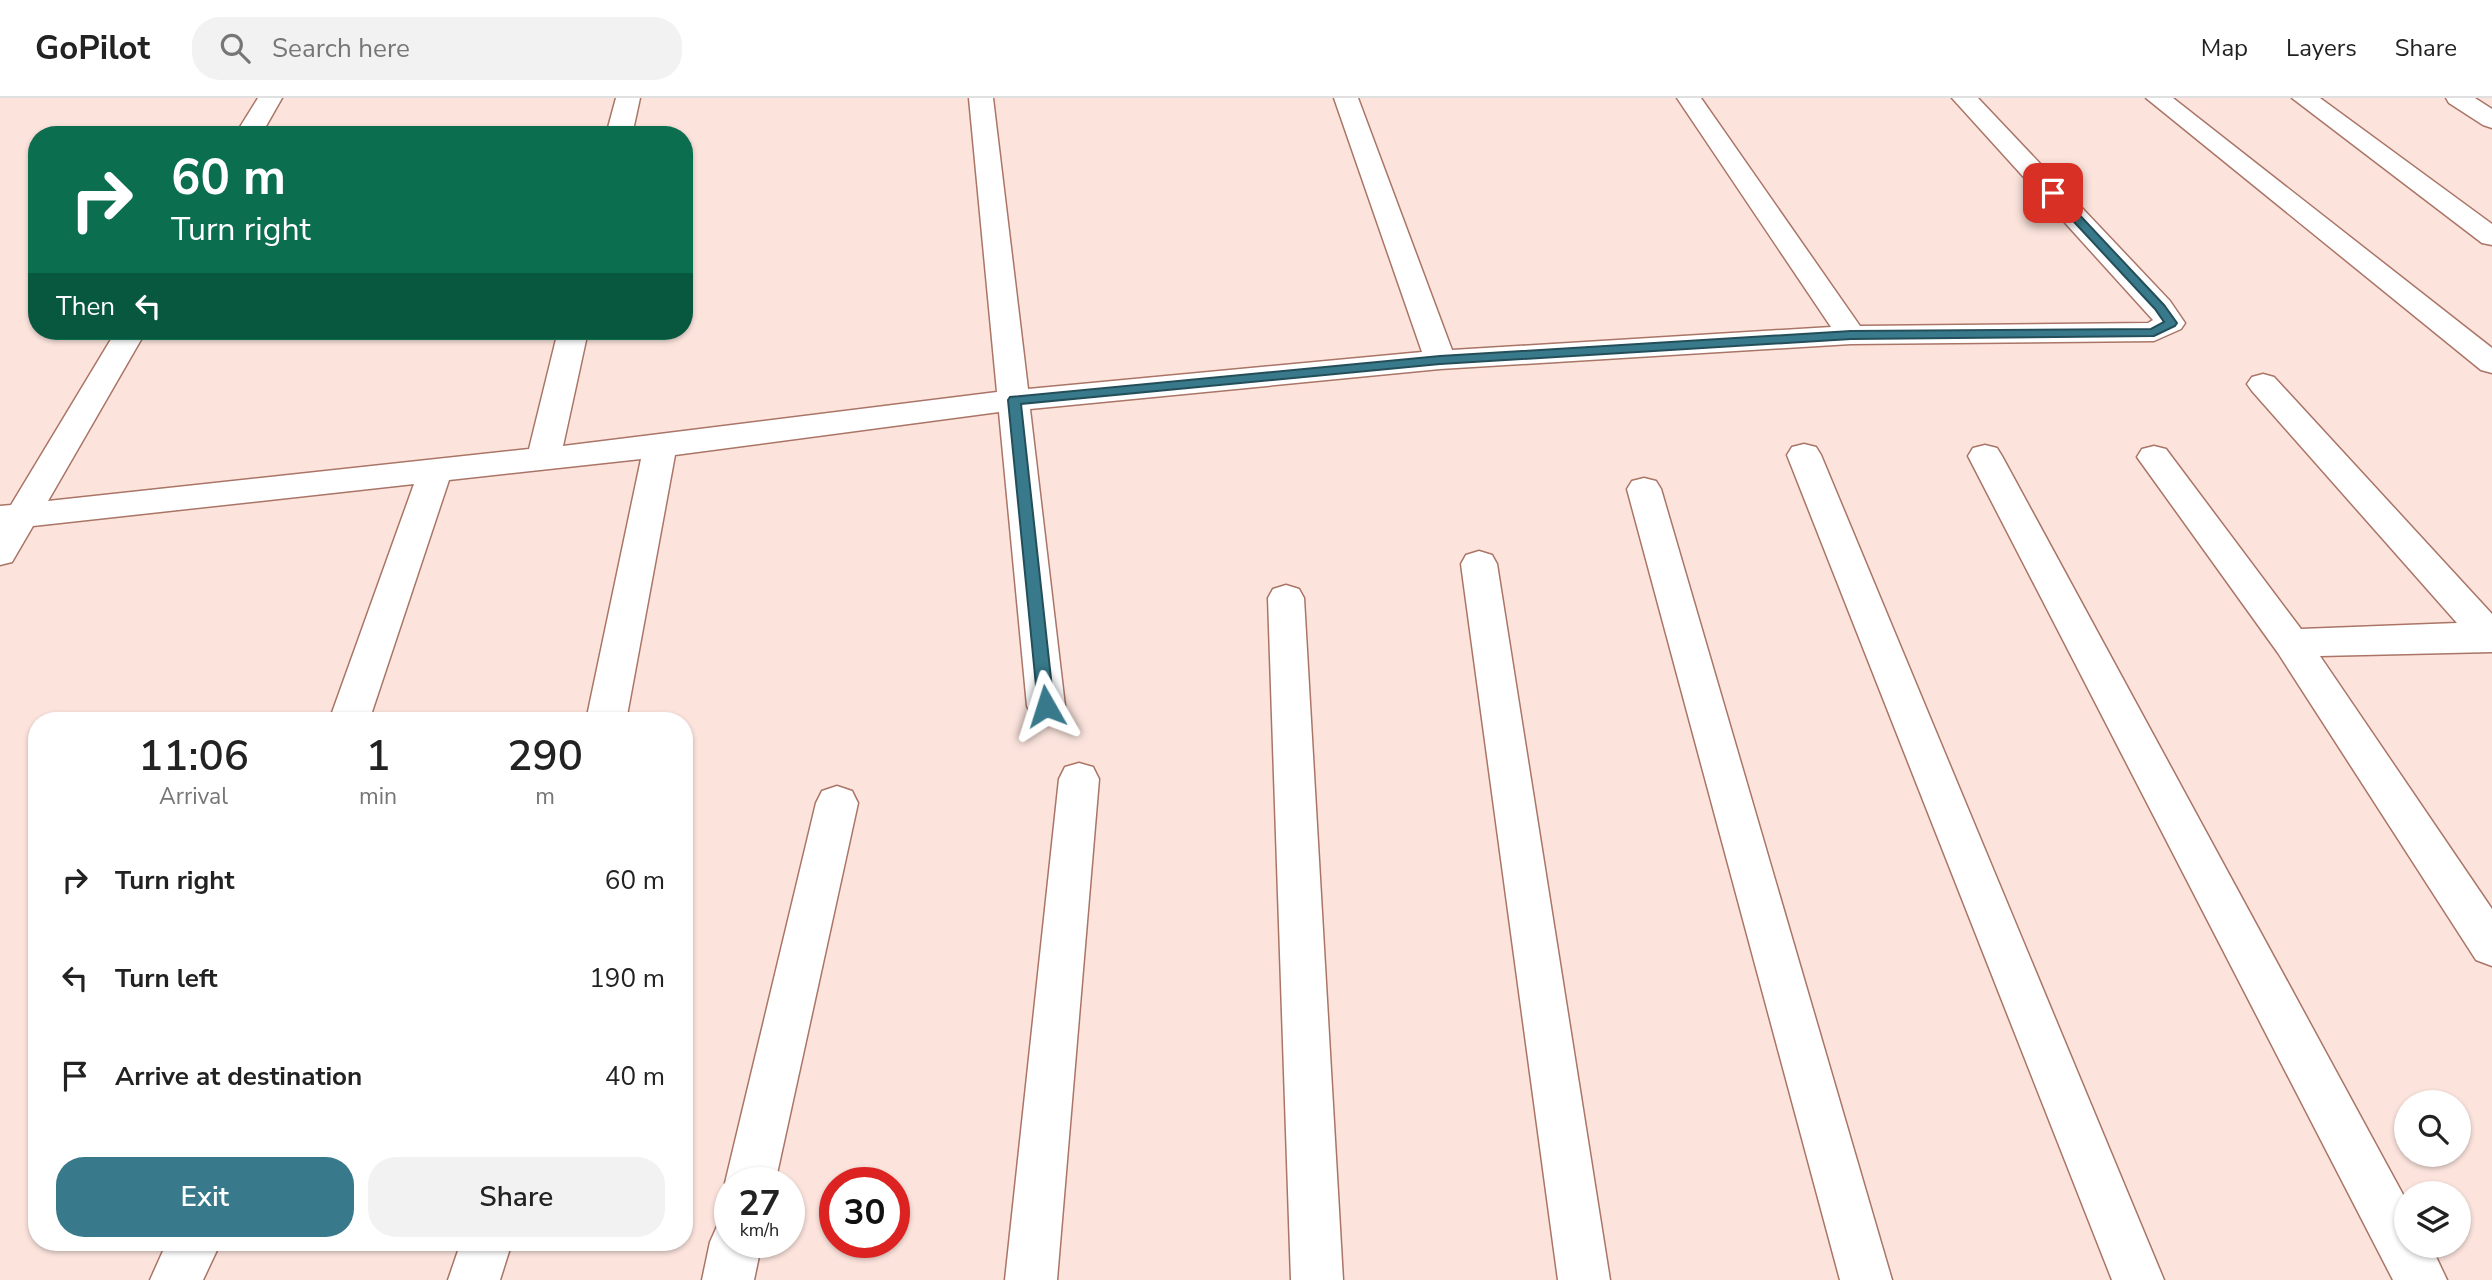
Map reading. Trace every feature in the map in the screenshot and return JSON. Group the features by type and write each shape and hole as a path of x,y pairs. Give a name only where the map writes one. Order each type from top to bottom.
{"street":[{"path":"253,126 270,98"},
{"path":"621,126 628,98"},
{"path":"981,98 1046,706"},
{"path":"1346,98 1440,360"},
{"path":"1689,98 1851,335"},
{"path":"10,517 660,446 1014,400 1440,360 1851,335 2154,332 2171,323 2160,307 1964,98"},
{"path":"2158,98 2492,363"},
{"path":"2304,98 2492,237"},
{"path":"2458,98 2492,120"},
{"path":"0,553 10,517 125,340"},
{"path":"543,459 571,340"},
{"path":"2263,384 2491,637"},
{"path":"608,712 660,446"},
{"path":"1804,455 2138,1280"},
{"path":"1985,456 2421,1280"},
{"path":"2154,457 2291,643 2492,946"},
{"path":"352,712 436,470"},
{"path":"1644,489 1866,1280"},
{"path":"1479,564 1584,1280"},
{"path":"1286,598 1317,1280"},
{"path":"2291,643 2491,637"},
{"path":"1031,1280 1079,779"},
{"path":"754,1167 837,803"},
{"path":"474,1280 484,1251"},
{"path":"728,1280 733,1258"}],"route":[{"path":"1046,706 1014,400 1440,360 1851,335 2154,332 2171,323 2160,307 2053,193"}]}
